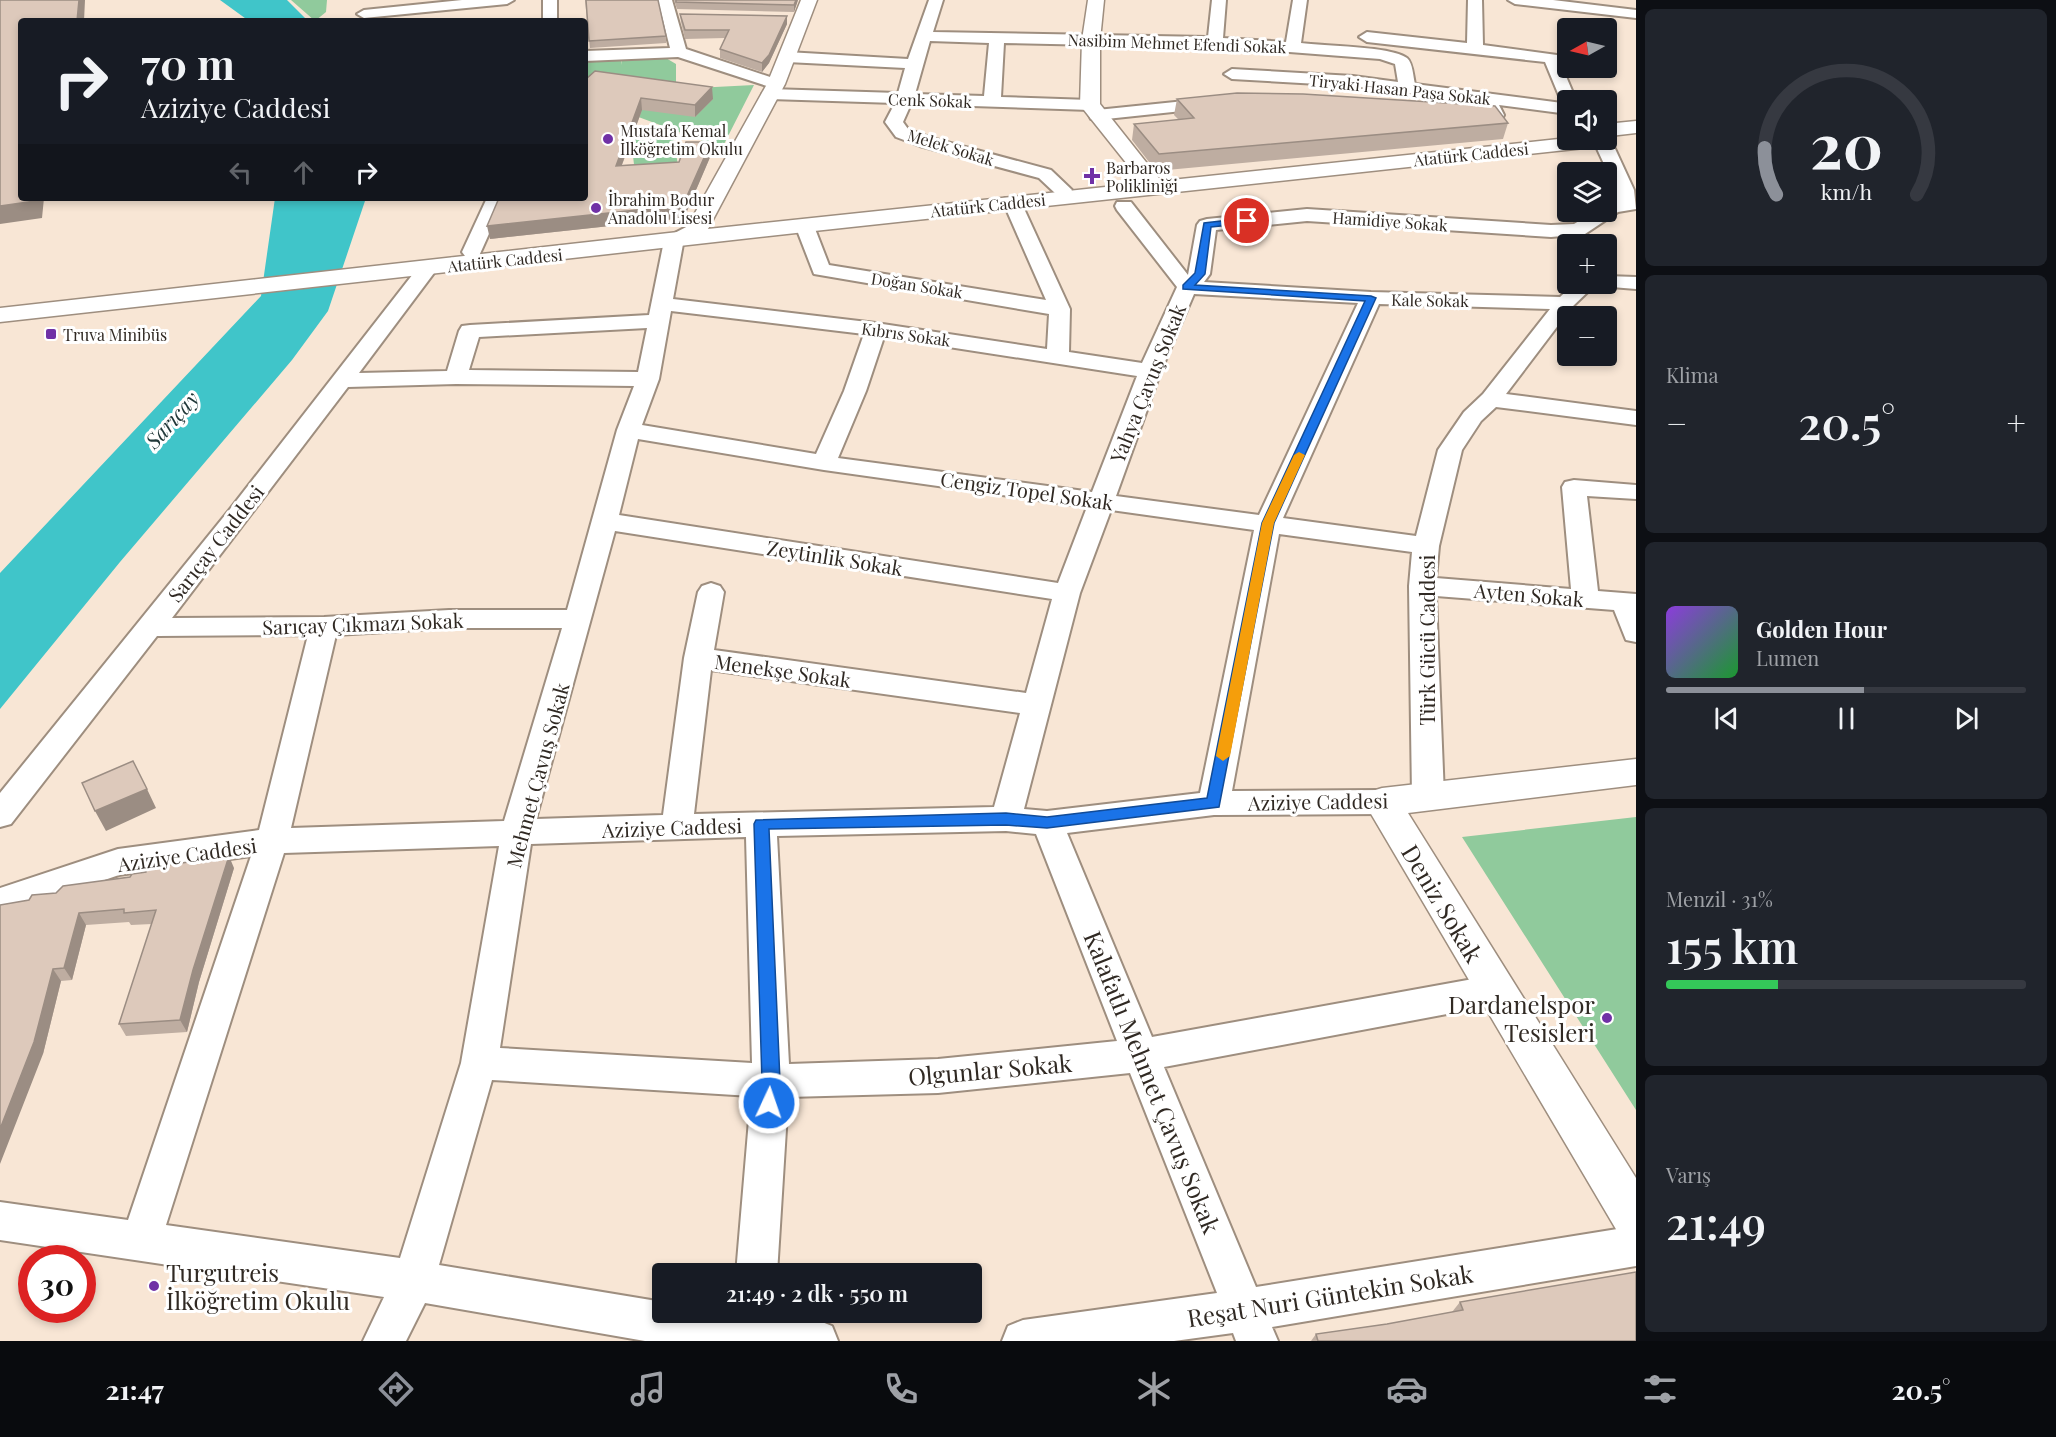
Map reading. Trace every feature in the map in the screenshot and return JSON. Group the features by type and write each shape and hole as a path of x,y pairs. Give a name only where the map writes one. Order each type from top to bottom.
{"main road":[{"path":"697,229 773,89 788,57 795,18 809,0"},
{"path":"1096,0 1091,40 1092,105 1150,180"},
{"path":"1617,129 1636,127"},
{"name":"Atatürk Caddesi","path":"375,268 472,252 1557,136"},
{"name":"Atatürk Caddesi","path":"1617,138 1636,136"},
{"name":"Atatürk Caddesi","path":"375,268 427,269 1012,202 1557,144"},
{"path":"0,303 375,268"},
{"path":"0,315 375,268"},
{"name":"Aziziye Caddesi","path":"1388,812 1428,796 1636,772"},
{"name":"Aziziye Caddesi","path":"1388,812 1636,790"},
{"name":"Deniz Sokak","path":"1388,812 1636,1220"}],"street":[{"path":"350,0 368,18 462,2 507,0"},
{"path":"550,0 550,18"},
{"name":"Melek Sokak","path":"936,0 904,100 894,122 902,133 926,142 1045,174 1063,190"},
{"path":"1219,0 1222,43 1232,74 1230,95"},
{"path":"1293,47 1302,29 1300,0"},
{"path":"1475,0 1475,49"},
{"path":"1515,0 1615,6 1636,14"},
{"path":"462,2 463,18"},
{"path":"667,8 690,16"},
{"path":"588,56 679,52 667,8"},
{"path":"1355,35 1551,58 1564,90"},
{"name":"Nasibim Mehmet Efendi Sokak","path":"924,36 1222,43 1387,56 1398,60 1404,66 1408,87"},
{"path":"992,102 997,39"},
{"name":"Cenk Sokak","path":"679,52 773,89 904,100 1092,105"},
{"path":"788,57 914,64"},
{"name":"Tiryaki Hasan Paşa Sokak","path":"1232,74 1353,81 1557,108"},
{"path":"1152,93 1230,95"},
{"path":"1092,105 1110,94"},
{"path":"1092,105 1230,95"},
{"path":"1450,112 1496,115 1488,99"},
{"path":"1617,169 1626,190 1624,198 1617,204"},
{"path":"472,252 495,201"},
{"path":"1012,202 1060,309 1058,356"},
{"name":"Hamidiye Sokak","path":"1617,207 1636,204"},
{"name":"Yahya Çavuş Sokak","path":"1006,819 1067,593 1150,371 1186,287 1124,206"},
{"name":"Hamidiye Sokak","path":"1186,287 1200,274 1207,225 1307,215 1568,234"},
{"name":"Hamidiye Sokak","path":"1587,234 1598,222"},
{"name":"Doğan Sokak","path":"805,225 821,270 1060,309"},
{"path":"674,241 697,229"},
{"name":"Mehmet Çavuş Sokak","path":"384,1341 414,1281 479,1063 518,832 629,430 648,379 674,241"},
{"name":"Sarıçay Caddesi","path":"0,815 239,514 427,269"},
{"path":"1617,282 1636,282"},
{"name":"Kale Sokak","path":"1186,287 1371,298 1565,303"},
{"name":"Türk Gücü Caddesi","path":"1428,796 1422,586 1426,546 1450,450 1472,417 1491,399 1565,303 1575,294"},
{"path":"1214,803 1268,523 1371,298"},
{"name":"Kıbrıs Sokak","path":"456,377 470,331 659,312 876,330 1150,371"},
{"path":"824,463 855,391 876,330"},
{"path":"341,380 456,377 648,379"},
{"path":"1491,399 1636,418"},
{"name":"Cengiz Topel Sokak","path":"629,430 824,463 1426,546"},
{"path":"1585,599 1574,487 1636,492"},
{"name":"Zeytinlik Sokak","path":"604,521 1067,593"},
{"name":"Ayten Sokak","path":"1422,586 1630,602"},
{"path":"699,658 711,592"},
{"path":"1630,602 1636,633"},
{"name":"Sarıçay Çıkmazı Sokak","path":"149,627 324,626 449,619 578,619"},
{"path":"141,1240 272,842 324,626"},
{"name":"Menekşe Sokak","path":"677,827 699,658 1037,705"},
{"name":"Aziziye Caddesi","path":"0,902 118,862 272,842 761,824 1006,819 1047,823 1214,803 1388,812"},
{"name":"Kalafatlı Mehmet Çavuş Sokak","path":"1047,823 1251,1326"},
{"path":"757,1263 771,1081 761,824"},
{"name":"Olgunlar Sokak","path":"479,1063 771,1081 938,1076 1142,1055 1495,990"},
{"path":"0,1221 817,1341"},
{"name":"Reşat Nuri Güntekin Sokak","path":"1023,1341 1251,1326 1636,1246"}],"green space":[{"path":"291,0 327,0 326,12 319,18 312,18"},
{"path":"659,54 676,64 676,89 754,85 722,148 625,112 588,108 588,59 621,57 622,65 622,56"},
{"path":"673,136 679,171 635,173 631,139"},
{"name":"Dardanelspor Tesisleri","path":"1636,817 1636,1110 1462,837"}],"water":[{"path":"220,0 287,0 305,18 245,18"},
{"name":"Sarıçay","path":"275,201 365,201 328,311 292,360 120,562 0,709 0,573 261,296"}],"building":[{"path":"0,0 79,0 77,18 18,18 18,201 35,201 0,206"},
{"path":"586,0 658,0 666,36 589,41"},
{"path":"676,0 796,0 794,5 676,2"},
{"path":"680,14 787,16 769,55 762,63 720,49 729,30 685,30"},
{"path":"595,71 712,87 695,105 641,98 616,166 679,162 686,142 711,142 683,205 487,226 498,201 588,201 588,77"},
{"path":"1237,93 1303,94 1495,106 1508,123 1159,154 1134,124 1194,118 1177,99"},
{"path":"133,761 147,789 95,811 82,783"},
{"path":"229,856 193,970 180,1020 119,1024 156,910 124,913 124,909 79,913 64,968 53,969 34,1042 0,1129 0,905 29,900 32,895 56,893 63,886 130,877 132,874 146,872 148,868"},
{"path":"1636,1272 1636,1341 1318,1341 1316,1334 1463,1310 1460,1302"}],"slow traffic":[{"path":"1223,756 1268,523 1299,455"}],"place":[{"name":"Mustafa Kemal İlköğretim Okulu","path":"608,139"},
{"name":"Barbaros Polikliniği","path":"1092,176"},
{"name":"İbrahim Bodur Anadolu Lisesi","path":"596,208"},
{"name":"Truva Minibüs","path":"51,334"},
{"name":"Dardanelspor Tesisleri","path":"1607,1018"},
{"name":"Turgutreis İlköğretim Okulu","path":"154,1286"}],"route":[{"path":"769,1103 771,1081 761,824 1006,819 1047,823 1214,803 1268,523 1371,298 1186,287 1200,274 1207,225 1247,221"}]}
